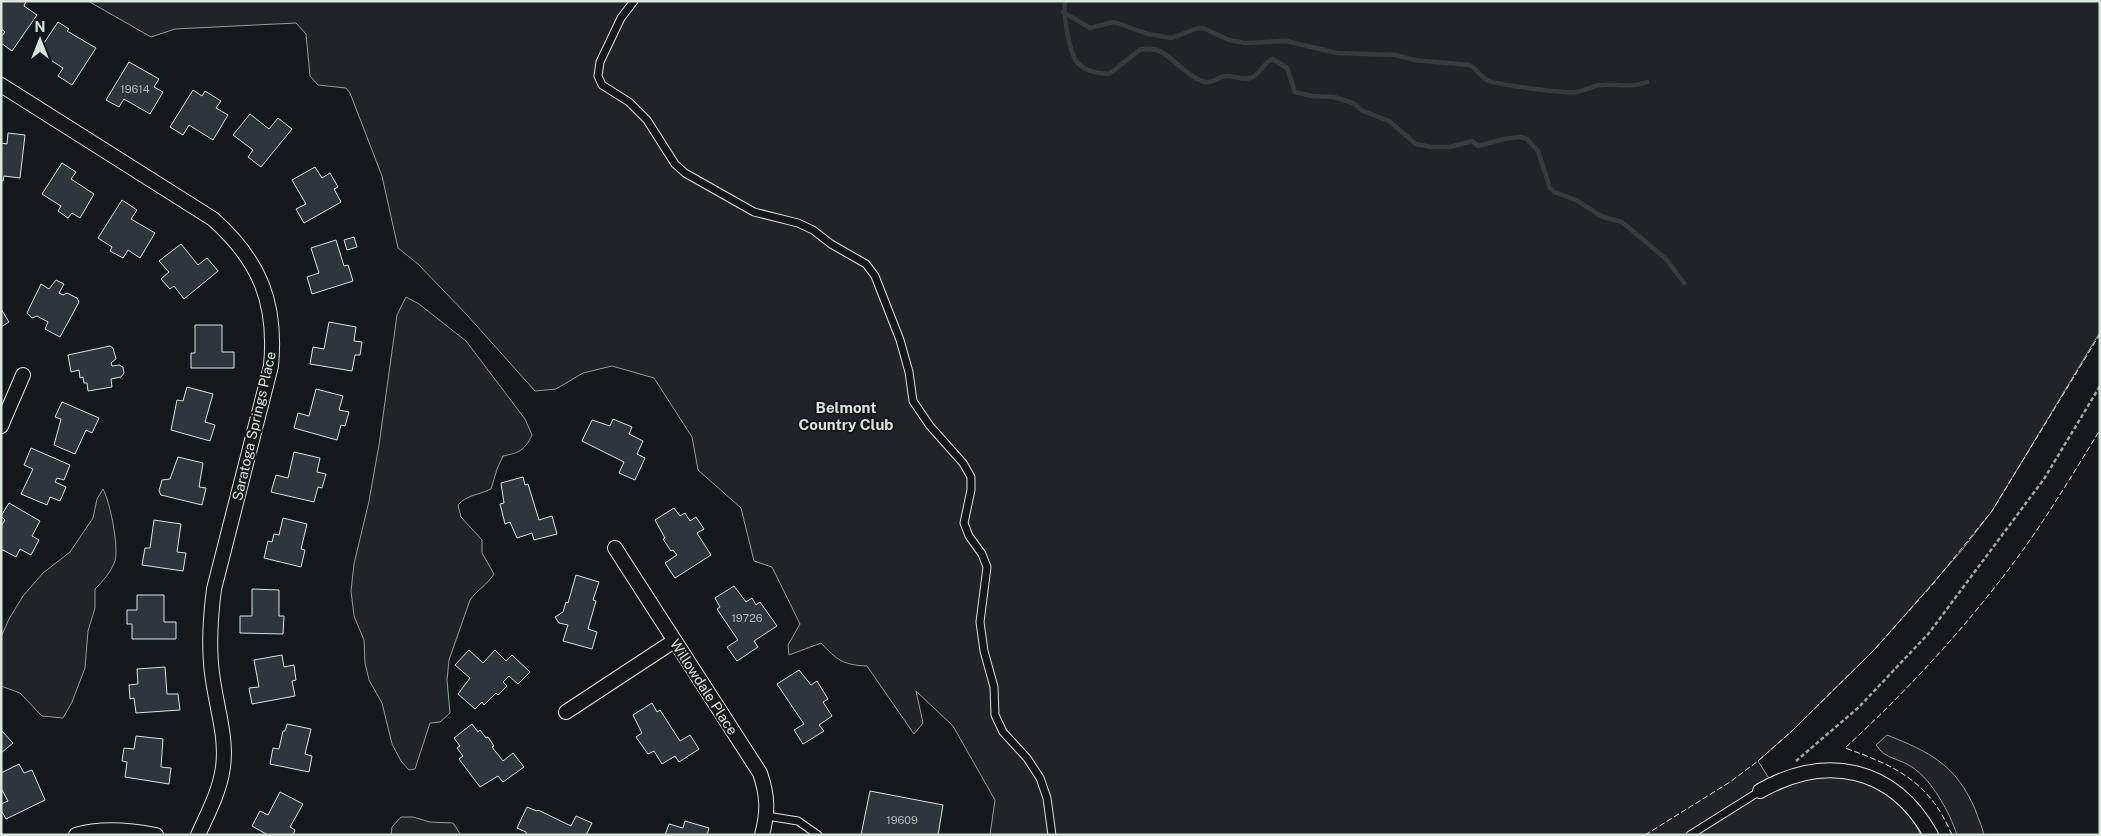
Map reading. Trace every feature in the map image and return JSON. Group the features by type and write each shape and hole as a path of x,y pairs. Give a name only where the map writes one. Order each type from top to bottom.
{"street":[{"name":"Saratoga Springs Place","path":"1,85 213,219 231,235 246,253 258,273 267,296 274,342 271,366 214,589 210,620 210,658 224,744 223,767 219,788 198,835"},
{"path":"1,426 23,375"},
{"name":"Willowdale Place","path":"615,548 760,773 766,790 767,816 762,835"},
{"path":"566,712 674,641"},
{"path":"1760,791 1779,780 1799,773 1825,770 1858,774 1877,781 1894,791 1909,804 1931,835"},
{"path":"76,835 103,830 130,830 156,835"}],"lane":[{"path":"634,1 621,18 600,62 598,76 602,85 629,102 647,120 675,164 684,173 754,212 813,230 832,244 866,264 875,276 900,340 908,372 912,401 971,476 971,490 964,523 969,536 982,554 987,567 980,622 984,651 994,687 995,714 1003,732 1027,758 1040,778 1047,798 1052,835"},
{"path":"1690,835 1760,791"},
{"path":"767,816 798,821 818,835"}],"path":[{"path":"1790,765 1858,708 1929,633 2044,479 2100,386"}],"shaded area":[{"path":"88,1 2100,1 2100,332 1992,511 1962,550 1874,650 1793,730 1758,761 1777,791 1806,779 1824,776 1853,779 1868,785 1894,800 1914,822 1921,835 990,835 995,800 953,726 916,691 923,723 914,734 867,666 846,663 832,654 821,643 789,655 788,645 800,624 772,567 754,561 741,508 698,470 692,437 654,378 612,366 583,373 556,389 535,391 467,315 418,264 398,248 382,176 350,93 346,88 318,85 310,76 306,34 296,23 175,29 151,37"},
{"path":"406,297 419,304 466,341 525,419 532,435 521,450 503,456 491,489 469,497 458,505 461,517 482,540 482,553 494,574 470,600 449,660 447,680 450,713 440,722 430,723 415,769 409,770 401,761 392,744 382,703 369,680 365,663 364,640 354,616 351,591 354,564 369,501 379,445 397,315"},
{"path":"103,489 113,524 116,545 115,561 95,589 95,608 88,631 85,668 72,702 63,718 42,716 20,693 1,686 1,637 23,596 43,573 70,552 93,518 97,499"},
{"path":"1887,735 1929,754 1950,771 1968,794 1984,835 1957,835 1945,807 1926,780 1912,767 1884,754 1876,745"},
{"path":"401,817 413,817 430,822 453,823 461,835 391,835 392,827"}],"building":[{"path":"1,1 26,1 24,6 37,15 12,51 1,43 1,37 5,32 1,29"},
{"path":"58,22 69,29 67,31 96,48 72,85 58,76 63,68 38,52"},
{"path":"129,62 159,79 154,87 163,92 150,114 124,99 119,107 106,100"},
{"path":"193,90 202,96 205,91 221,101 216,108 228,115 213,140 189,125 183,135 170,127"},
{"path":"250,114 269,129 278,118 292,129 261,167 248,157 253,150 233,135"},
{"path":"8,133 25,135 20,178 4,176 3,181 1,180 1,143 7,144"},
{"path":"62,163 76,172 71,179 94,194 80,218 72,213 68,218 58,211 61,206 42,194"},
{"path":"315,167 322,178 330,173 338,187 334,189 341,202 304,223 296,209 306,204 292,180"},
{"path":"122,200 137,210 131,219 155,233 140,258 128,250 123,258 110,251 112,247 98,238"},
{"path":"354,237 357,247 347,250 344,240"},
{"path":"336,240 344,266 348,265 353,281 312,294 307,277 319,273 311,248"},
{"path":"181,244 198,265 207,258 218,271 184,299 174,286 170,289 161,279 169,272 159,261"},
{"path":"56,280 64,284 59,293 63,295 67,293 77,298 79,302 60,337 45,329 48,322 37,316 32,318 27,313 41,284 49,289"},
{"path":"1,309 9,322 1,327"},
{"path":"329,322 356,327 354,341 362,342 360,355 355,355 352,371 310,364 313,347 324,349"},
{"path":"195,325 222,325 222,352 234,352 234,368 191,368 191,353 195,353"},
{"path":"110,346 113,348 116,359 111,363 112,366 119,365 123,367 124,373 121,377 111,379 112,387 88,391 87,383 84,383 83,377 80,378 79,370 71,372 68,355"},
{"path":"187,387 213,394 205,422 215,425 210,441 171,430 177,400 183,401"},
{"path":"316,389 343,396 339,410 349,412 345,426 341,425 337,440 294,428 298,413 309,416"},
{"path":"62,402 99,418 92,433 86,430 75,454 54,445 61,419 55,417"},
{"path":"613,419 632,427 629,434 643,441 637,454 645,458 635,480 619,473 624,462 582,441 592,420 610,426"},
{"path":"31,448 70,465 64,480 57,478 55,482 66,487 60,501 50,497 47,505 21,494 33,469 24,465"},
{"path":"294,452 320,458 317,472 326,474 322,488 318,487 314,502 271,492 276,475 288,478"},
{"path":"178,457 203,463 199,487 206,488 202,505 161,495 159,491 162,480 170,479"},
{"path":"523,477 525,485 528,484 539,520 552,516 557,534 534,540 532,533 517,538 510,522 505,524 500,504 504,503 501,483"},
{"path":"9,503 40,521 32,536 39,540 31,555 20,549 16,557 1,549 1,526 5,520 1,516"},
{"path":"674,508 680,516 685,513 690,521 696,517 704,529 697,533 711,555 675,578 665,563 677,555 673,550 671,551 663,539 665,538 655,520"},
{"path":"283,518 307,524 301,549 305,550 301,567 264,558 268,541 272,542 274,534 279,535"},
{"path":"154,520 181,524 177,552 186,553 183,571 142,565 145,548 150,548"},
{"path":"576,575 599,582 593,600 596,601 588,629 597,632 592,649 563,641 568,625 559,623 555,617 563,612 566,602 568,603"},
{"path":"734,586 746,602 752,598 756,605 760,602 777,626 754,641 758,647 737,661 727,647 738,640 717,609 720,607 715,598"},
{"path":"252,589 279,590 279,616 284,616 283,634 240,633 240,616 252,616"},
{"path":"137,595 164,595 164,622 176,622 176,639 132,639 132,624 127,624 127,610 137,610"},
{"path":"469,650 483,663 495,650 506,661 512,655 530,672 518,684 509,676 503,682 507,686 498,695 496,693 484,705 482,702 475,709 458,694 470,678 455,665"},
{"path":"282,655 284,667 294,665 296,680 292,681 295,696 252,704 249,688 259,687 254,660"},
{"path":"165,667 167,694 178,694 180,710 136,713 134,698 130,699 129,685 138,684 137,669"},
{"path":"799,670 811,685 817,681 828,699 823,702 832,716 819,725 824,731 803,744 794,730 804,724 777,684"},
{"path":"652,703 657,712 660,710 680,741 690,735 699,749 679,762 675,756 662,764 654,751 648,754 636,737 642,733 633,715"},
{"path":"287,724 311,729 305,754 312,756 309,772 270,764 273,748 279,749 283,731 285,731"},
{"path":"472,724 478,732 480,730 486,738 488,737 494,746 492,747 503,761 513,753 524,767 503,782 498,776 480,787 459,759 463,756 457,748 460,746 454,738"},
{"path":"1,730 13,743 1,753"},
{"path":"136,736 163,739 161,767 171,768 169,784 125,777 127,762 122,761 124,748 134,749"},
{"path":"19,764 24,773 32,770 45,800 6,819 1,810 1,804 8,801 1,788 1,773"},
{"path":"870,791 943,805 938,835 861,835"},
{"path":"280,792 303,804 290,827 295,830 293,835 268,835 252,826 260,811 268,815"},
{"path":"527,807 538,810 571,826 576,816 592,823 586,835 526,835 526,832 517,828"},
{"path":"685,821 709,828 707,835 665,835 669,824 683,828"}],"waterway":[{"path":"1065,1 1067,33 1071,50 1077,62 1084,68 1092,71 1109,74 1141,49 1157,50 1163,53 1192,76 1205,82 1227,76 1244,79 1253,77 1273,59 1287,68 1295,92 1312,96 1334,97 1353,103 1363,111 1389,121 1416,144 1431,147 1450,147 1472,141 1478,146 1504,139 1520,137 1527,139 1538,151 1550,188 1554,192 1576,200 1603,217 1622,222 1666,259 1684,283"},
{"path":"1063,12 1090,28 1114,22 1148,34 1172,38 1198,28 1203,28 1229,40 1245,43 1286,41 1337,53 1395,55 1414,60 1469,65 1489,81 1547,90 1576,92 1599,85 1631,85 1647,82"}],"fence":[{"path":"1645,835 1730,782 1758,761 1793,730 1874,650 1932,585 1992,511 2100,334"},
{"path":"1952,835 1933,802 1909,778 1895,769 1845,748 1915,679 1980,606 2031,539 2100,430"}],"district":[{"name":"Belmont Country Club","path":"846,416"}]}
